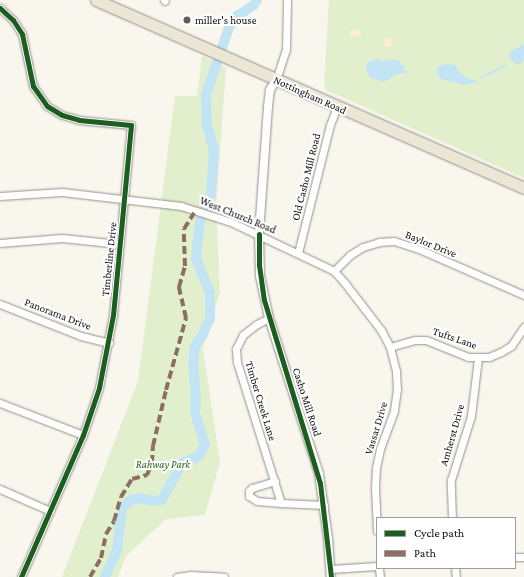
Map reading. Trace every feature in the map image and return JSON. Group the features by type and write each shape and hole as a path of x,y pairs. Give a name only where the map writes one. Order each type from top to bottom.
{"main road":[{"name":"Nottingham Road","path":"96,0 211,52 524,188"}],"street":[{"path":"276,80 286,49 287,0"},
{"name":"Timberline Drive","path":"0,8 13,20 22,34 33,86 48,106 62,115 79,120 131,125 109,343 99,388 83,435 21,577"},
{"name":"Casho Mill Road","path":"276,80 270,90 268,102 258,234 260,276 269,318 317,467 324,505 331,573"},
{"name":"Old Casho Mill Road","path":"298,253 330,125 337,107"},
{"name":"West Church Road","path":"0,196 52,192 164,202 209,214 258,234 298,253"},
{"path":"0,243 62,238 120,244"},
{"name":"Baylor Drive","path":"334,271 350,255 363,247 379,242 394,241 418,249 524,295"},
{"name":"Vassar Drive","path":"298,253 334,271 382,330 390,348 396,371 397,389 394,411 380,449 376,468 376,517"},
{"name":"Panorama Drive","path":"0,304 81,336 109,343"},
{"name":"Timber Creek Lane","path":"269,318 257,324 243,335 239,342 236,355 281,503"},
{"name":"Tufts Lane","path":"390,348 415,340 426,340 468,357 478,358 495,355 506,349 515,342 524,326"},
{"name":"Amherst Drive","path":"452,517 451,480 471,416 478,358"},
{"path":"0,403 83,435"},
{"path":"274,481 252,488 249,491 249,496 257,501 324,505"},
{"path":"0,489 50,511"},
{"path":"331,573 376,567"},
{"path":"177,577 191,575 224,577"}],"green space":[{"path":"329,0 524,0 524,178 326,90 324,82"},
{"name":"Rahway Park","path":"202,56 226,68 216,206 220,292 203,349 220,462 205,515 166,519 126,556 118,577 62,577 138,381 175,96 197,96"}],"sand":[{"path":"352,29 361,31 361,37 350,35 350,31"},
{"path":"388,37 393,42 388,47 383,42"}],"water":[{"path":"524,44 524,60 520,64 516,64 511,60 509,52"},
{"path":"374,58 383,61 397,60 403,64 405,71 411,72 397,74 384,82 371,78 367,72 366,63 375,61"},
{"path":"446,64 455,65 460,73 469,79 476,80 476,83 464,85 441,79 436,70 440,66"}],"waterway":[{"path":"105,577 117,550 122,508 131,500 141,498 153,501 162,500 182,463 199,456 205,444 195,414 196,397 193,364 195,346 203,334 210,318 210,293 196,258 200,221 211,194 214,150 207,126 206,95 229,27 237,16 254,5 257,0"},
{"path":"482,77 506,66"}],"marked path":[{"path":"90,577 101,558 106,534 114,521 121,497 132,479 147,475 152,463 153,446 166,390 186,318 179,287 185,266 184,229 194,213"}],"cycle path":[{"path":"0,8 13,20 22,34 33,86 47,106 62,115 79,120 131,125 113,315 99,388 83,435 21,577"},
{"path":"259,234 259,265 264,300 320,483 331,577"}],"place":[{"name":"miller's house","path":"187,20"}]}
